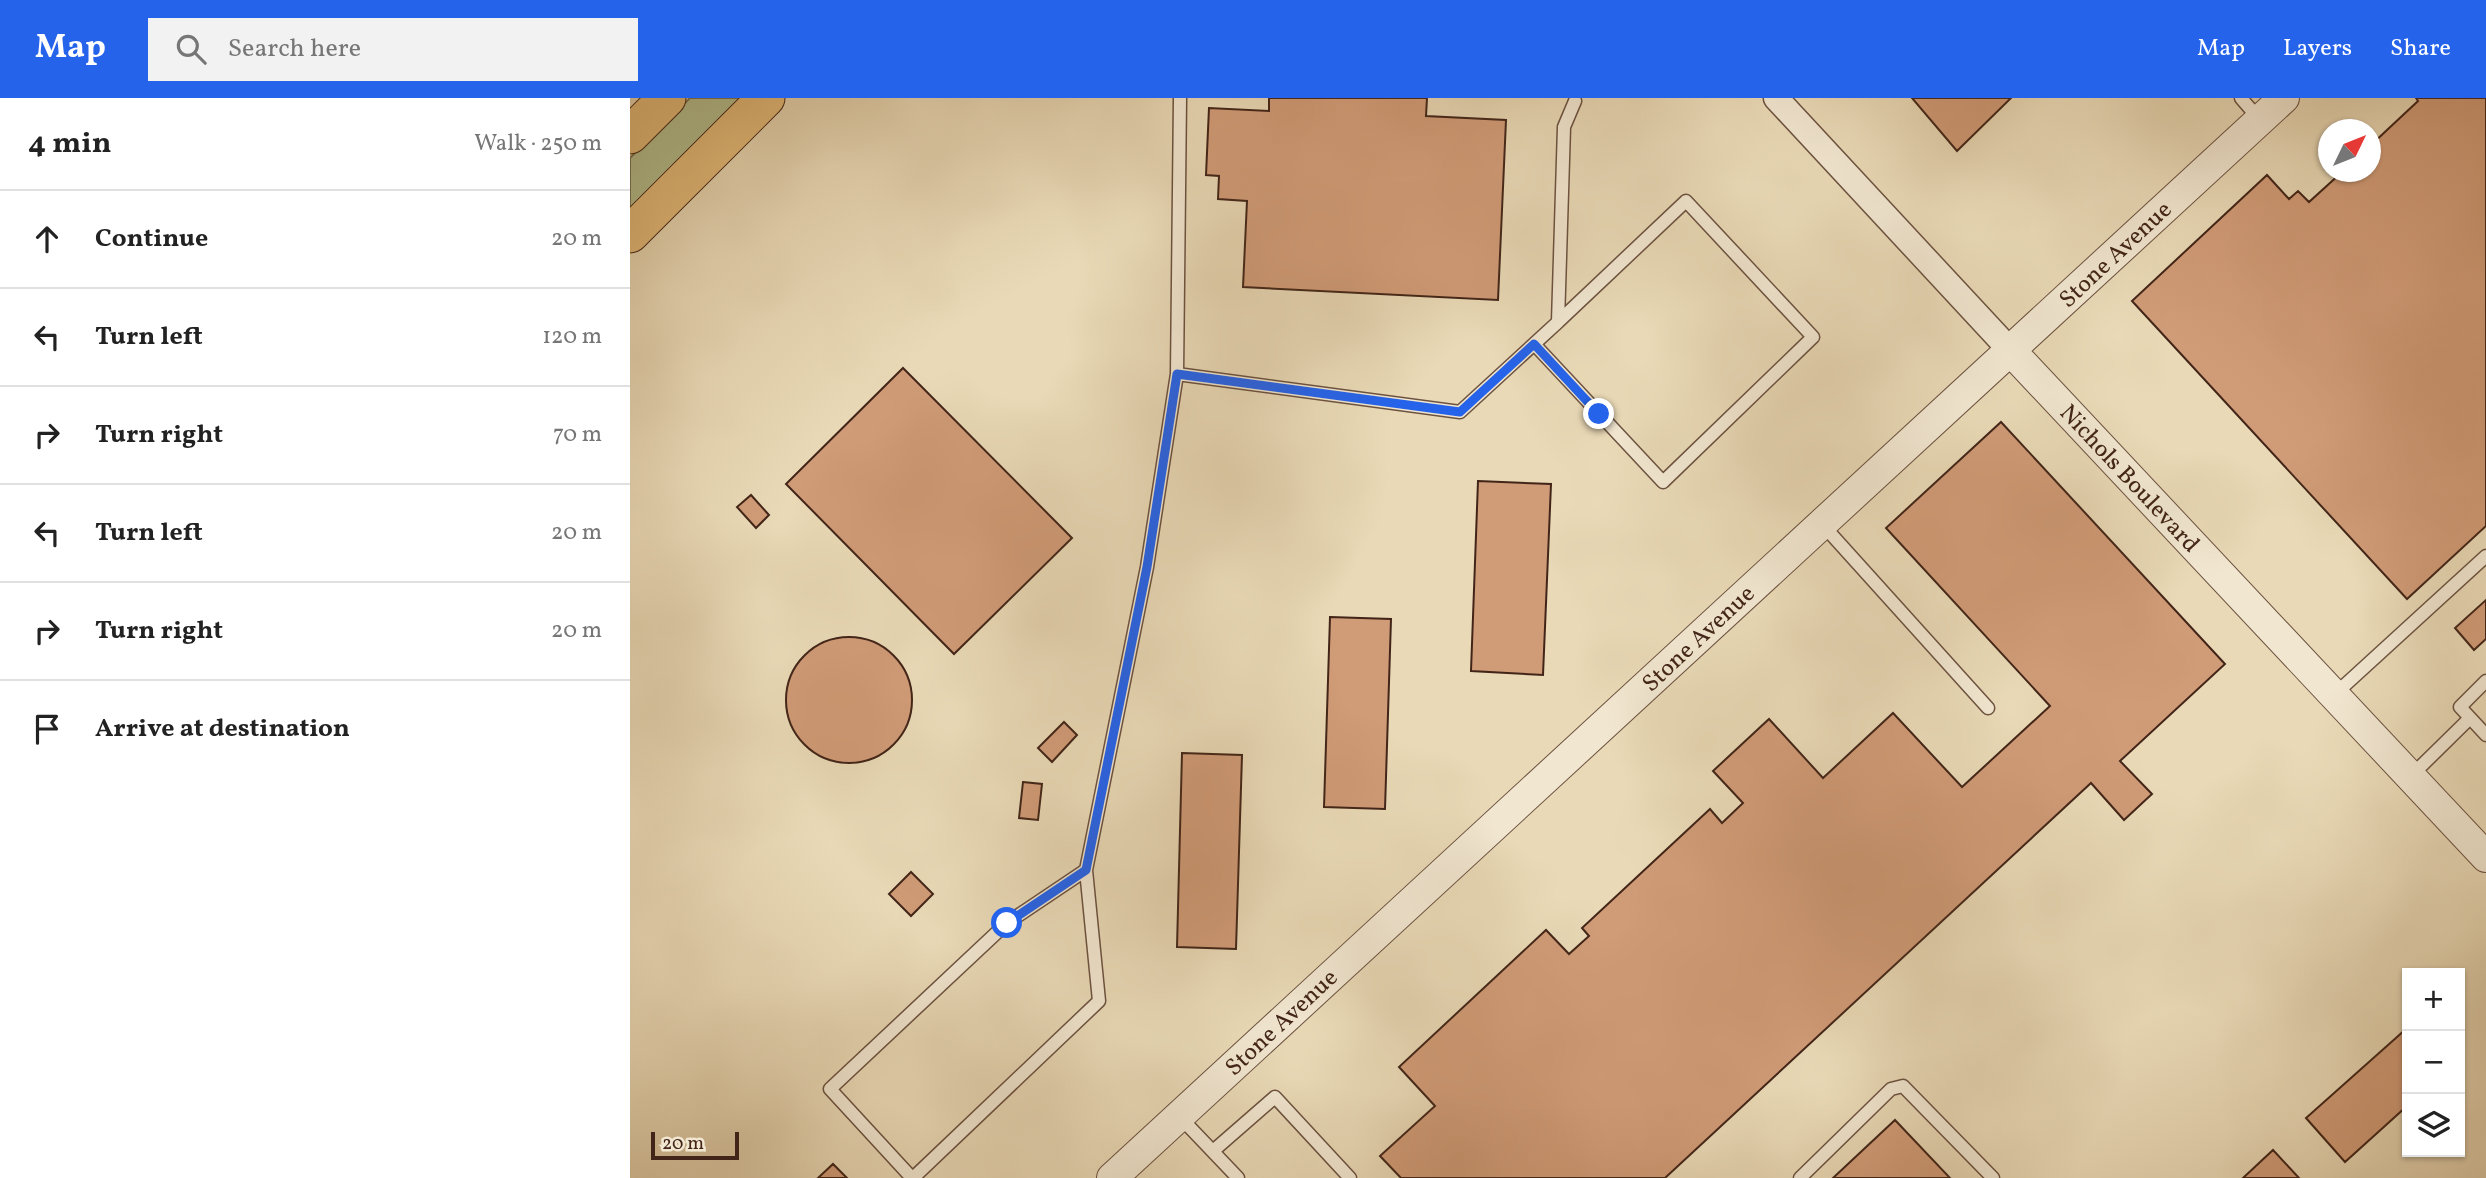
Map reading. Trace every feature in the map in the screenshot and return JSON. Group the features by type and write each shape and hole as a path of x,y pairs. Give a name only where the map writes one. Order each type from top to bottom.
{"main road":[{"path":"630,135 667,98"},
{"path":"630,234 766,98"}],"street":[{"name":"Nichols Boulevard","path":"1776,98 2486,857"},
{"name":"Stone Avenue","path":"1118,1176 1179,1116 2010,350 2250,109 2284,98"}],"lane":[{"path":"1086,870 1007,923 830,1090 913,1178 1099,1001 1086,870 1147,567 1177,374 1180,98"},
{"path":"1558,322 1564,127 1578,99"},
{"path":"1177,374 1460,412 1686,201 1813,337 1663,482 1534,344"},
{"path":"1822,524 1988,708"},
{"path":"2334,696 2486,556"},
{"path":"2486,681 2459,707 2486,735"},
{"path":"2410,776 2470,718"},
{"path":"1800,1178 1891,1089 1903,1086 1993,1178"},
{"path":"1213,1151 1275,1097 1350,1178"},
{"path":"1179,1116 1238,1178"}],"green space":[{"path":"690,98 742,98 630,209 630,158"}],"building":[{"path":"1269,98 1427,98 1426,116 1506,120 1498,300 1243,287 1247,201 1218,199 1219,176 1206,175 1209,108 1269,111"},
{"path":"1912,98 2011,98 1957,151"},
{"path":"2416,98 2486,98 2486,526 2407,599 2132,301 2267,175 2289,199 2298,191 2309,202 2331,182 2381,182 2381,136 2418,101"},
{"path":"903,368 1072,538 954,654 786,484"},
{"path":"2001,422 2225,664 2120,761 2152,794 2124,820 2091,783 1665,1178 1401,1178 1380,1156 1435,1106 1399,1067 1546,930 1569,954 1589,936 1582,928 1710,809 1722,823 1743,803 1713,771 1769,719 1823,778 1893,713 1962,787 2050,706 1886,528"},
{"path":"1478,481 1551,484 1543,675 1471,671"},
{"path":"751,495 769,515 756,528 737,507"},
{"path":"2486,600 2486,639 2474,650 2455,628"},
{"path":"1330,617 1391,619 1385,809 1324,807"},
{"path":"849,637 873,642 894,655 907,676 912,700 907,724 894,745 873,758 849,763 825,758 804,745 791,724 786,700 791,676 804,655 825,642"},
{"path":"1064,722 1077,735 1052,762 1038,748"},
{"path":"1182,753 1242,755 1236,949 1177,947"},
{"path":"1023,782 1042,784 1038,820 1019,818"},
{"path":"911,872 933,894 911,916 889,894"},
{"path":"2402,1033 2402,1111 2345,1162 2306,1118"},
{"path":"1895,1120 1950,1178 1833,1178"},
{"path":"2273,1150 2299,1178 2243,1178"},
{"path":"833,1164 847,1178 818,1178"}],"route":[{"path":"1007,923 1086,870 1147,567 1177,374 1460,412 1534,344 1599,414"}]}
